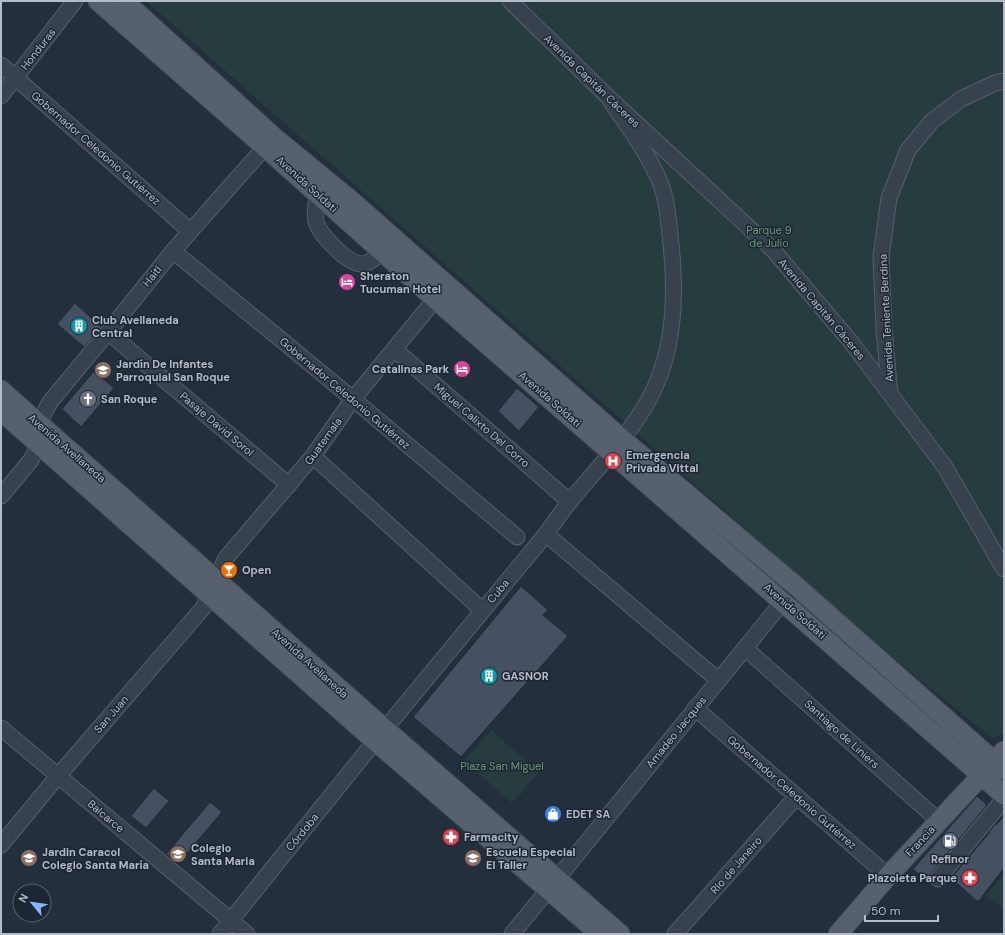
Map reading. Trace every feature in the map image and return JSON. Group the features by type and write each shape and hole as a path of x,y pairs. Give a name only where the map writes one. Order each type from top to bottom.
{"main road":[{"name":"Avenida Soldati","path":"98,1 270,142 347,197 441,293 617,446 783,601 996,764"},
{"name":"Avenida Soldati","path":"124,1 270,142 318,194 382,252 441,293"},
{"name":"Avenida Avellaneda","path":"1,390 39,423 213,587 552,885 600,934"},
{"name":"Avenida Avellaneda","path":"1,411 39,445 213,587"},
{"name":"Avenida Soldati","path":"617,446 796,586 996,764 1004,794"},
{"name":"Francia","path":"838,934 939,820 996,764"},
{"name":"Avenida Avellaneda","path":"552,885 620,934"}],"street":[{"name":"Honduras","path":"1,96 75,1"},
{"name":"Avenida Capitán Cáceres","path":"510,1 608,97 773,250 851,342 945,467 1004,569"},
{"name":"Gobernador Celedonio Gutiérrez","path":"1,65 190,231"},
{"name":"Avenida Teniente Berdina","path":"890,394 884,330 881,257 888,198 908,150 932,121 961,99 995,83 1004,81"},
{"name":"Cuba","path":"380,735 617,446 645,406 659,379 668,348 673,318 673,258 667,208 660,184 650,161 608,97"},
{"name":"Haití","path":"39,423 50,402 173,251 270,142"},
{"path":"318,194 315,204 316,223 322,234 344,256 353,262 361,264 369,262 379,256 382,252"},
{"name":"Gobernador Celedonio Gutiérrez","path":"173,251 353,399 517,537"},
{"name":"Guatemala","path":"213,587 226,558 313,456 353,399 441,293"},
{"name":"Pasaje David Sorol","path":"108,332 289,485"},
{"name":"Miguel Calixto Del Corro","path":"394,349 570,502"},
{"path":"1,496 31,460 39,445 39,423"},
{"path":"313,456 482,610"},
{"path":"546,534 718,680"},
{"name":"Amadeo Jacques","path":"512,934 796,586"},
{"name":"San Juan","path":"1,845 58,776 203,608 213,587"},
{"name":"Santiago de Liniers","path":"745,648 939,820"},
{"name":"Gobernador Celedonio Gutiérrez","path":"695,708 888,876"},
{"name":"Balcarce","path":"1,728 247,934"},
{"name":"Córdoba","path":"220,934 380,735"},
{"name":"Río de Janeiro","path":"675,934 797,796"},
{"path":"938,879 1004,799"}],"green space":[{"name":"Parque 9 de Julio","path":"146,1 1004,1 1004,734 992,738 876,644"},
{"name":"Plaza San Miguel","path":"491,730 539,772 512,803 464,761"},
{"path":"1004,874 1004,910 986,895"}],"building":[{"name":"Club Avellaneda Central","path":"75,303 101,327 84,347 57,324"},
{"name":"San Roque","path":"94,371 114,388 81,427 62,409"},
{"path":"517,388 539,407 519,431 498,411"},
{"name":"GASNOR","path":"521,586 548,610 543,615 568,636 461,757 413,717"},
{"path":"154,788 169,801 146,828 131,816"},
{"path":"977,796 987,805 926,880 913,869"},
{"path":"210,802 222,812 178,864 166,854"},
{"path":"1004,816 1004,868 978,902 951,878 995,824 996,825"}],"place":[{"name":"Sheraton Tucuman Hotel","path":"347,282"},
{"name":"Club Avellaneda Central","path":"79,326"},
{"name":"Catalinas Park","path":"462,369"},
{"name":"Jardín De Infantes Parroquial San Roque","path":"103,370"},
{"name":"San Roque","path":"88,399"},
{"name":"Emergencia Privada Vittal","path":"613,461"},
{"name":"Open","path":"229,570"},
{"name":"GASNOR","path":"489,676"},
{"name":"EDET SA","path":"553,814"},
{"name":"Farmacity","path":"451,837"},
{"name":"Refinor","path":"950,841"},
{"name":"Colegio Santa Maria","path":"178,854"},
{"name":"Jardin Caracol Colegio Santa María","path":"29,858"},
{"name":"Escuela Especial El Taller","path":"473,858"},
{"name":"Plazoleta Parque","path":"970,878"}]}
